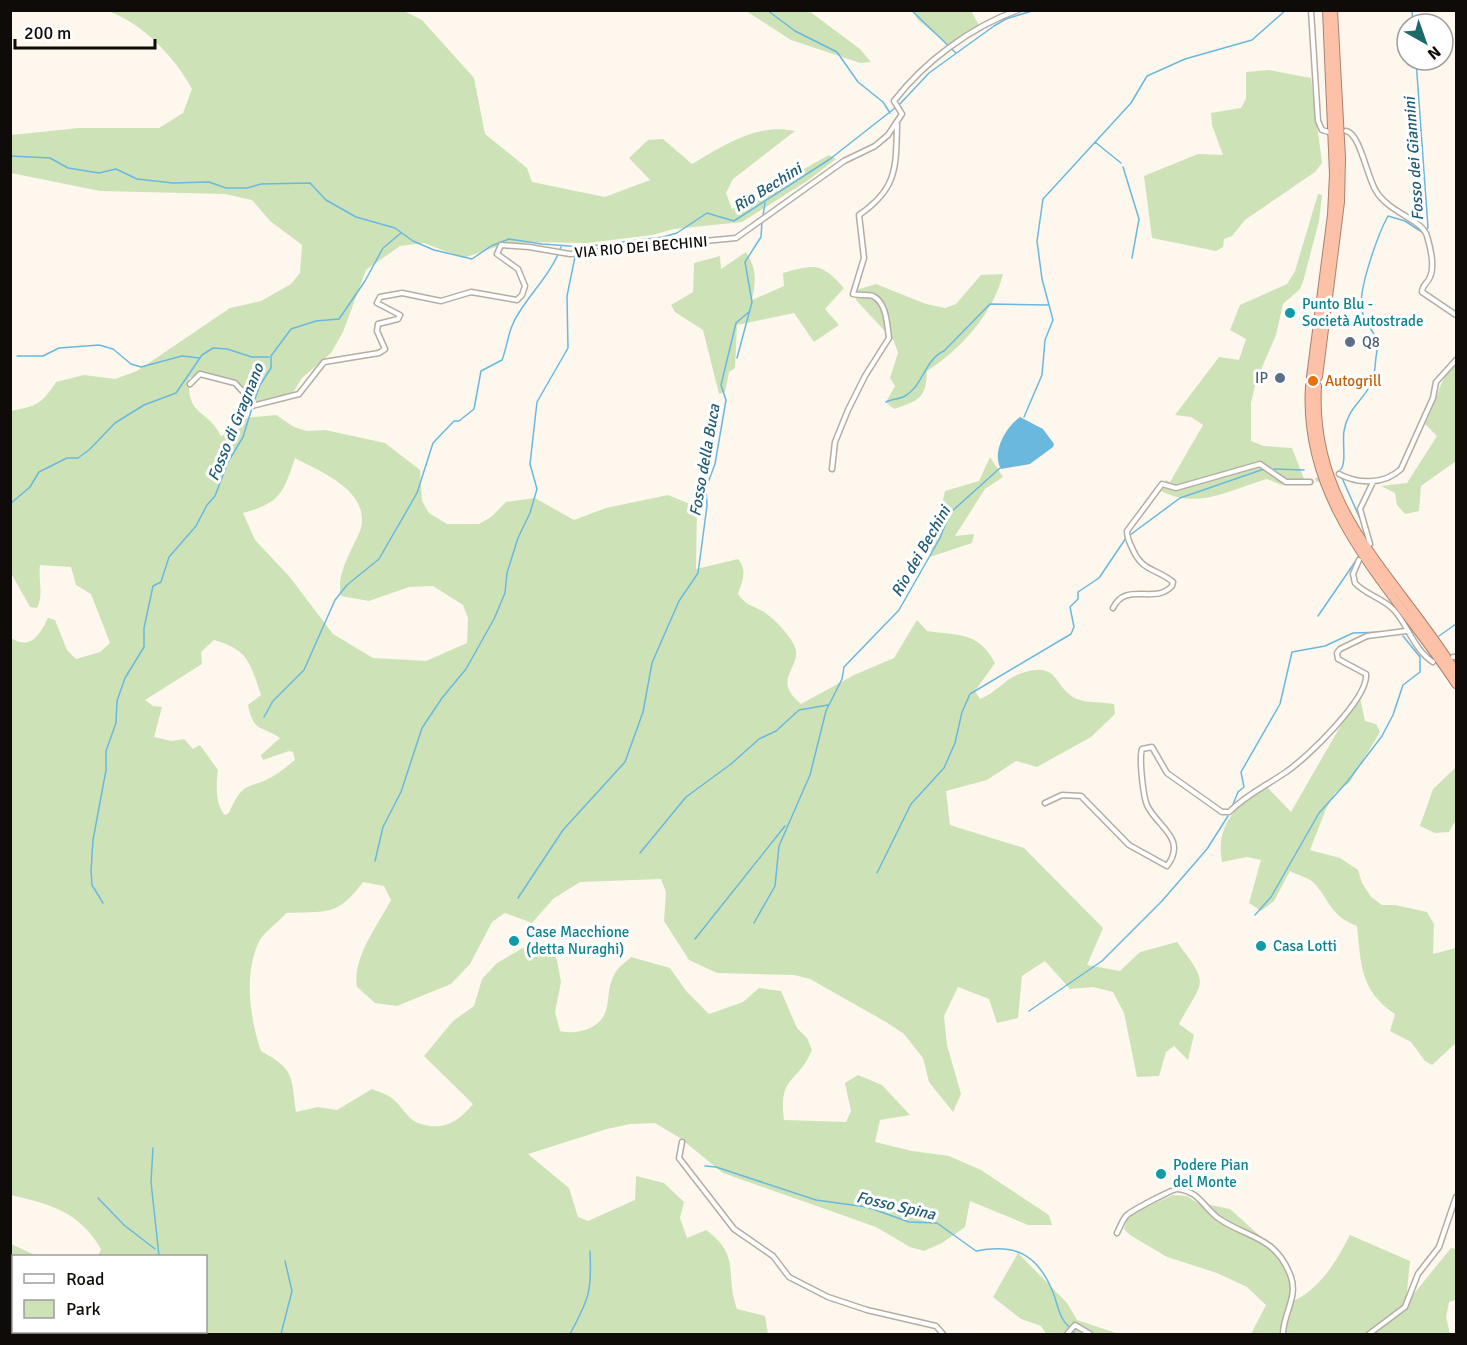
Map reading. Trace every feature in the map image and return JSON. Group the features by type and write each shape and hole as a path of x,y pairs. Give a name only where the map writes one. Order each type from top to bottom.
{"highway":[{"path":"1327,10 1334,174 1332,215 1314,377 1340,202 1341,158 1333,10"},
{"path":"1456,672 1363,543 1337,499 1321,446 1314,386 1310,417 1315,453 1336,512 1354,542 1456,684"}],"street":[{"path":"832,470 835,442 839,431 865,376 889,338 885,312 878,300 872,296 853,294 864,258 859,215 876,204 892,179 897,124 902,114 894,101 948,48 1002,16 1018,10"},
{"path":"1311,10 1318,121 1322,130 1329,132"},
{"name":"VIA RIO DEI BECHINI","path":"190,384 200,374 227,381 242,389 252,406 295,396 324,362 380,353 385,349 377,331 378,324 398,319 400,315 377,303 380,297 402,293 441,301 471,292 517,300 525,286 518,269 497,254 501,245 570,254 736,238 844,161 875,146 897,124"},
{"path":"1346,131 1352,132 1356,137 1367,174 1381,199 1426,232 1432,267 1431,277 1422,292 1456,315"},
{"path":"1339,474 1349,480 1374,482 1391,477 1401,469 1433,398 1436,382 1456,360"},
{"path":"1113,608 1117,600 1127,593 1158,594 1172,586 1173,582 1166,576 1144,567 1127,538 1127,531 1162,484 1176,488 1260,464 1286,482 1310,482"},
{"path":"1370,544 1360,509 1374,482"},
{"path":"1359,561 1353,574 1355,583 1389,605 1403,622 1406,631 1433,662"},
{"path":"1045,803 1062,795 1081,796 1129,845 1167,866 1172,855 1170,832 1147,806 1142,749 1152,747 1172,777 1222,812 1229,812 1243,798 1292,768 1326,735 1359,695 1367,677 1363,671 1338,659 1336,653 1367,636 1406,631"},
{"path":"682,1142 679,1158 734,1229 773,1256 789,1277 828,1297 867,1310 936,1326 943,1335"},
{"path":"1117,1233 1128,1214 1172,1190 1180,1189 1196,1195 1215,1216 1263,1240 1279,1256 1291,1277 1293,1298 1284,1322 1283,1335"},
{"path":"1369,1335 1405,1307 1418,1274 1439,1247 1456,1197"},
{"path":"1067,1335 1075,1325 1090,1335"}],"green space":[{"path":"108,11 404,11 422,20 474,78 485,134 527,168 532,182 605,197 650,180 629,158 648,140 663,139 692,164 741,137 767,130 795,131 733,179 726,193 732,209 829,155 836,159 807,181 742,222 674,229 652,235 587,243 532,242 496,247 463,258 424,243 400,246 366,270 343,332 331,353 302,378 292,394 252,403 240,384 206,372 189,378 191,400 199,412 216,427 221,436 236,429 243,418 276,415 294,427 307,431 325,430 385,443 420,470 422,501 429,513 447,524 479,524 491,517 506,502 535,498 574,520 606,508 668,495 697,507 696,569 738,559 743,572 738,594 747,603 772,618 793,643 796,659 788,679 788,686 792,695 801,704 854,675 894,658 917,620 927,631 967,637 982,645 989,653 995,663 975,691 980,699 1019,674 1042,670 1049,672 1069,694 1077,699 1114,704 1115,714 1091,737 1037,767 1016,761 987,780 946,791 950,825 1024,848 1103,928 1087,965 1120,971 1140,952 1177,942 1199,976 1198,990 1179,1024 1194,1035 1188,1060 1174,1046 1166,1052 1159,1076 1137,1077 1124,1013 1113,992 1093,987 1070,989 1045,961 1022,976 1018,1018 997,1023 989,999 958,987 944,1016 947,1045 961,1094 953,1112 929,1082 923,1058 904,1034 886,1022 810,979 794,975 717,973 689,960 664,921 666,892 661,879 580,882 553,899 532,923 505,913 492,922 470,964 451,984 397,1006 375,1003 357,987 356,976 362,953 391,900 384,886 363,882 338,907 322,912 286,913 260,940 251,966 251,1010 261,1051 286,1069 292,1081 296,1112 318,1107 337,1110 372,1089 392,1098 411,1119 418,1123 427,1126 449,1124 462,1116 473,1104 424,1056 453,1021 474,1006 482,979 497,963 528,945 548,945 557,960 561,982 555,1012 560,1031 574,1032 594,1026 603,1017 612,978 631,957 670,968 687,992 709,1014 743,1002 759,988 781,991 797,1028 807,1038 812,1050 807,1061 787,1087 783,1105 784,1120 846,1122 851,1111 845,1083 858,1075 882,1085 910,1115 880,1120 875,1142 912,1151 949,1156 981,1170 1049,1215 1052,1225 1028,1225 970,1201 965,1227 942,1243 924,1251 910,1247 876,1227 723,1173 680,1138 655,1123 630,1124 528,1154 569,1188 578,1217 588,1221 635,1200 636,1176 664,1183 684,1202 680,1218 687,1238 706,1230 724,1248 730,1266 733,1297 737,1309 765,1316 768,1334 11,1334 11,1244 35,1255 12,1255 12,1333 207,1333 207,1255 98,1255 101,1249 93,1236 74,1218 51,1206 11,1195 11,638 18,642 29,642 42,630 48,618 55,620 67,650 76,659 100,652 110,643 91,594 76,585 71,567 40,565 40,598 37,608 30,607 11,573 11,411 26,408 42,400 56,382 84,375 115,379 137,371 230,308 261,301 291,284 300,273 302,245 270,221 252,200 225,194 100,191 11,173 11,135 79,128 159,128 183,113 192,89 167,53 133,24","holes":["295,458 327,475 348,490 356,499 361,510 360,532 342,571 341,596 369,601 409,587 433,586 463,605 468,618 467,643 426,661 373,658 333,634 289,576 255,540 243,513 273,501 283,489","214,640 241,653 254,674 261,695 248,705 255,724 280,738 261,755 263,760 289,751 293,752 295,760 275,775 243,790 229,813 225,815 218,800 218,770 200,745 193,749 184,739 172,741 154,737 162,707 153,706 145,700 202,664 201,652"]},
{"path":"746,11 809,11 860,49 871,62 860,63 791,40"},
{"path":"913,11 971,11 979,25 949,45 918,20"},
{"path":"1269,70 1311,78 1322,163 1315,172 1245,220 1232,236 1224,239 1223,247 1216,251 1152,238 1144,176 1198,154 1223,155 1212,125 1211,113 1241,108 1246,99 1246,72"},
{"path":"1318,194 1322,195 1319,221 1303,282 1300,289 1283,304 1276,335 1256,381 1251,403 1251,441 1264,446 1292,448 1304,479 1282,485 1267,479 1227,493 1201,498 1188,499 1161,491 1166,480 1170,482 1203,425 1191,417 1175,415 1219,357 1239,360 1246,339 1230,330 1240,305 1287,284 1295,271"},
{"path":"746,252 755,275 752,300 784,286 783,273 816,267 829,273 844,288 825,309 839,325 814,342 794,313 737,325 735,368 729,372 725,392 719,394 703,330 675,312 671,305 693,292 694,263 720,256 721,269"},
{"path":"1003,274 992,303 974,329 952,352 927,371 925,387 920,397 894,409 886,402 895,386 890,378 898,353 894,341 856,300 856,290 876,284 926,304 945,308 956,304 981,275"},
{"path":"1456,362 1456,461 1421,486 1419,511 1405,514 1397,505 1395,493 1381,486 1407,483 1437,436 1425,424 1441,384"},
{"path":"990,457 1003,477 985,489 955,536 974,534 972,543 930,557 945,491 979,481"},
{"path":"1360,698 1365,721 1376,724 1380,732 1350,782 1335,793 1326,809 1310,850 1340,858 1358,870 1362,883 1371,897 1382,905 1395,905 1427,912 1434,924 1433,954 1456,948 1456,1043 1432,1065 1425,1061 1411,1042 1390,1031 1395,1014 1375,996 1364,976 1357,926 1342,918 1332,908 1313,882 1290,871 1274,901 1261,911 1249,903 1261,860 1247,857 1222,862 1222,837 1225,826 1237,808 1266,786 1291,812 1356,699"},
{"path":"1456,767 1456,820 1449,832 1435,833 1420,826 1433,789"},
{"path":"1173,1195 1187,1196 1196,1202 1230,1209 1280,1254 1294,1277 1295,1300 1320,1281 1334,1263 1350,1235 1410,1261 1407,1291 1412,1296 1451,1248 1456,1249 1456,1300 1449,1302 1446,1317 1450,1334 1251,1334 1266,1305 1247,1287 1217,1273 1167,1257 1124,1229 1127,1218 1133,1213"},
{"path":"1018,1253 1067,1303 1077,1320 1119,1334 1046,1334 1041,1326 1021,1319 993,1297"}],"water":[{"path":"1020,417 1043,429 1054,444 1053,447 1030,464 1001,469 998,462 999,448 1005,433"}],"waterway":[{"path":"767,10 795,31 837,52 858,82 883,102 890,113"},
{"path":"911,10 956,53"},
{"name":"Rio Bechini","path":"899,105 929,73 994,26 1006,19 1035,10"},
{"name":"Rio dei Bechini","path":"1024,417 1042,375 1045,340 1053,320 1042,279 1037,241 1043,199 1131,103 1147,76 1185,59 1252,40 1286,10"},
{"name":"Fosso dei Giannini","path":"1340,470 1343,463 1344,435 1348,417 1367,391 1375,371 1377,342 1364,318 1361,302 1365,277 1374,249 1388,216 1405,221 1422,232 1428,228 1417,72"},
{"name":"Rio Bechini","path":"10,156 50,158 68,168 99,173 116,169 137,179 173,183 209,182 226,188 247,188 261,184 310,183 326,200 356,217 395,228 413,241 434,250 472,259 491,246 509,239 583,247 663,237 677,233 707,213 734,221 830,159 895,108"},
{"path":"1095,142 1121,163"},
{"path":"1123,167 1139,219 1132,258"},
{"name":"Fosso della Buca","path":"763,216 765,203"},
{"name":"Fosso della Buca","path":"737,358 752,302 745,262 761,237 762,221"},
{"name":"Fosso di Gragnano","path":"253,404 260,385 271,368 271,356 291,329 316,321 339,319 365,281 383,248 401,233"},
{"path":"264,717 273,701 304,670 335,600 347,585 379,559 417,493 433,443 454,421 459,421 474,409 481,371 502,360 510,330 516,318 548,272 561,247"},
{"name":"Fosso di Gragnano","path":"375,861 383,827 401,792 422,728 442,698 466,669 494,619 505,593 507,573 537,489 530,464 537,402 568,348 567,296 577,247"},
{"path":"886,402 911,392 932,360 944,351 990,304 1048,305"},
{"name":"Fosso della Buca","path":"518,898 563,830 625,762 643,712 652,663 679,601 698,573 707,506 706,488 715,464 726,400 721,385 736,323 750,311"},
{"path":"17,356 43,356 59,348 99,345 113,349 131,364 141,367 182,356 200,358"},
{"path":"10,504 30,487 39,472 67,458 78,458 115,423 144,405 176,393 202,355 213,348 227,349 252,357 269,357"},
{"name":"Fosso di Gragnano","path":"103,903 92,885 93,840 106,770 106,751 116,723 117,701 125,678 144,647 144,628 153,586 161,582 169,557 196,526 207,505 215,496 228,462 243,437 252,408"},
{"name":"Rio dei Bechini","path":"754,923 775,886 779,846 810,775 826,711 842,679 844,667 899,610 940,538 950,513 1000,468"},
{"name":"Fosso dei Giannini","path":"1130,535 1180,498 1264,469"},
{"name":"Fosso dei Giannini","path":"1274,469 1304,470"},
{"path":"1342,478 1362,523"},
{"name":"Fosso dei Giannini","path":"877,873 911,804 944,768 955,743 962,712 970,694 1071,634 1074,627 1070,607 1078,599 1078,592 1099,578 1126,538"},
{"path":"1318,616 1355,562"},
{"path":"1439,636 1456,624"},
{"path":"1232,807 1238,792 1244,787 1241,772 1280,704 1292,652 1325,646 1353,633 1385,632"},
{"path":"1255,915 1271,897 1319,813 1347,782 1382,736 1393,715 1403,685 1420,672 1420,657 1403,636"},
{"name":"Rio dei Bechini","path":"640,853 686,797 731,764 759,739 776,731 799,710 828,705"},
{"path":"1029,1011 1102,961 1162,901 1207,849 1228,816"},
{"path":"695,939 785,826"},
{"path":"153,1148 151,1182 159,1255"},
{"name":"Fosso Spina","path":"705,1166 716,1167 816,1200 867,1207 909,1222 937,1223 976,1251 1001,1249 1022,1254 1031,1259 1046,1277 1061,1315 1070,1328"},
{"path":"98,1198 124,1225 155,1249"},
{"path":"570,1334 590,1286 590,1251"},
{"path":"281,1334 292,1291 285,1261"}],"tunnel":[{"path":"1310,482 1323,478"}],"place":[{"name":"Punto Blu - Società Autostrade","path":"1290,313"},
{"name":"Q8","path":"1350,342"},
{"name":"IP","path":"1280,378"},
{"name":"Autogrill","path":"1313,381"},
{"name":"Case Macchione (detta Nuraghi)","path":"514,941"},
{"name":"Casa Lotti","path":"1261,946"},
{"name":"Podere Pian del Monte","path":"1161,1174"}]}
